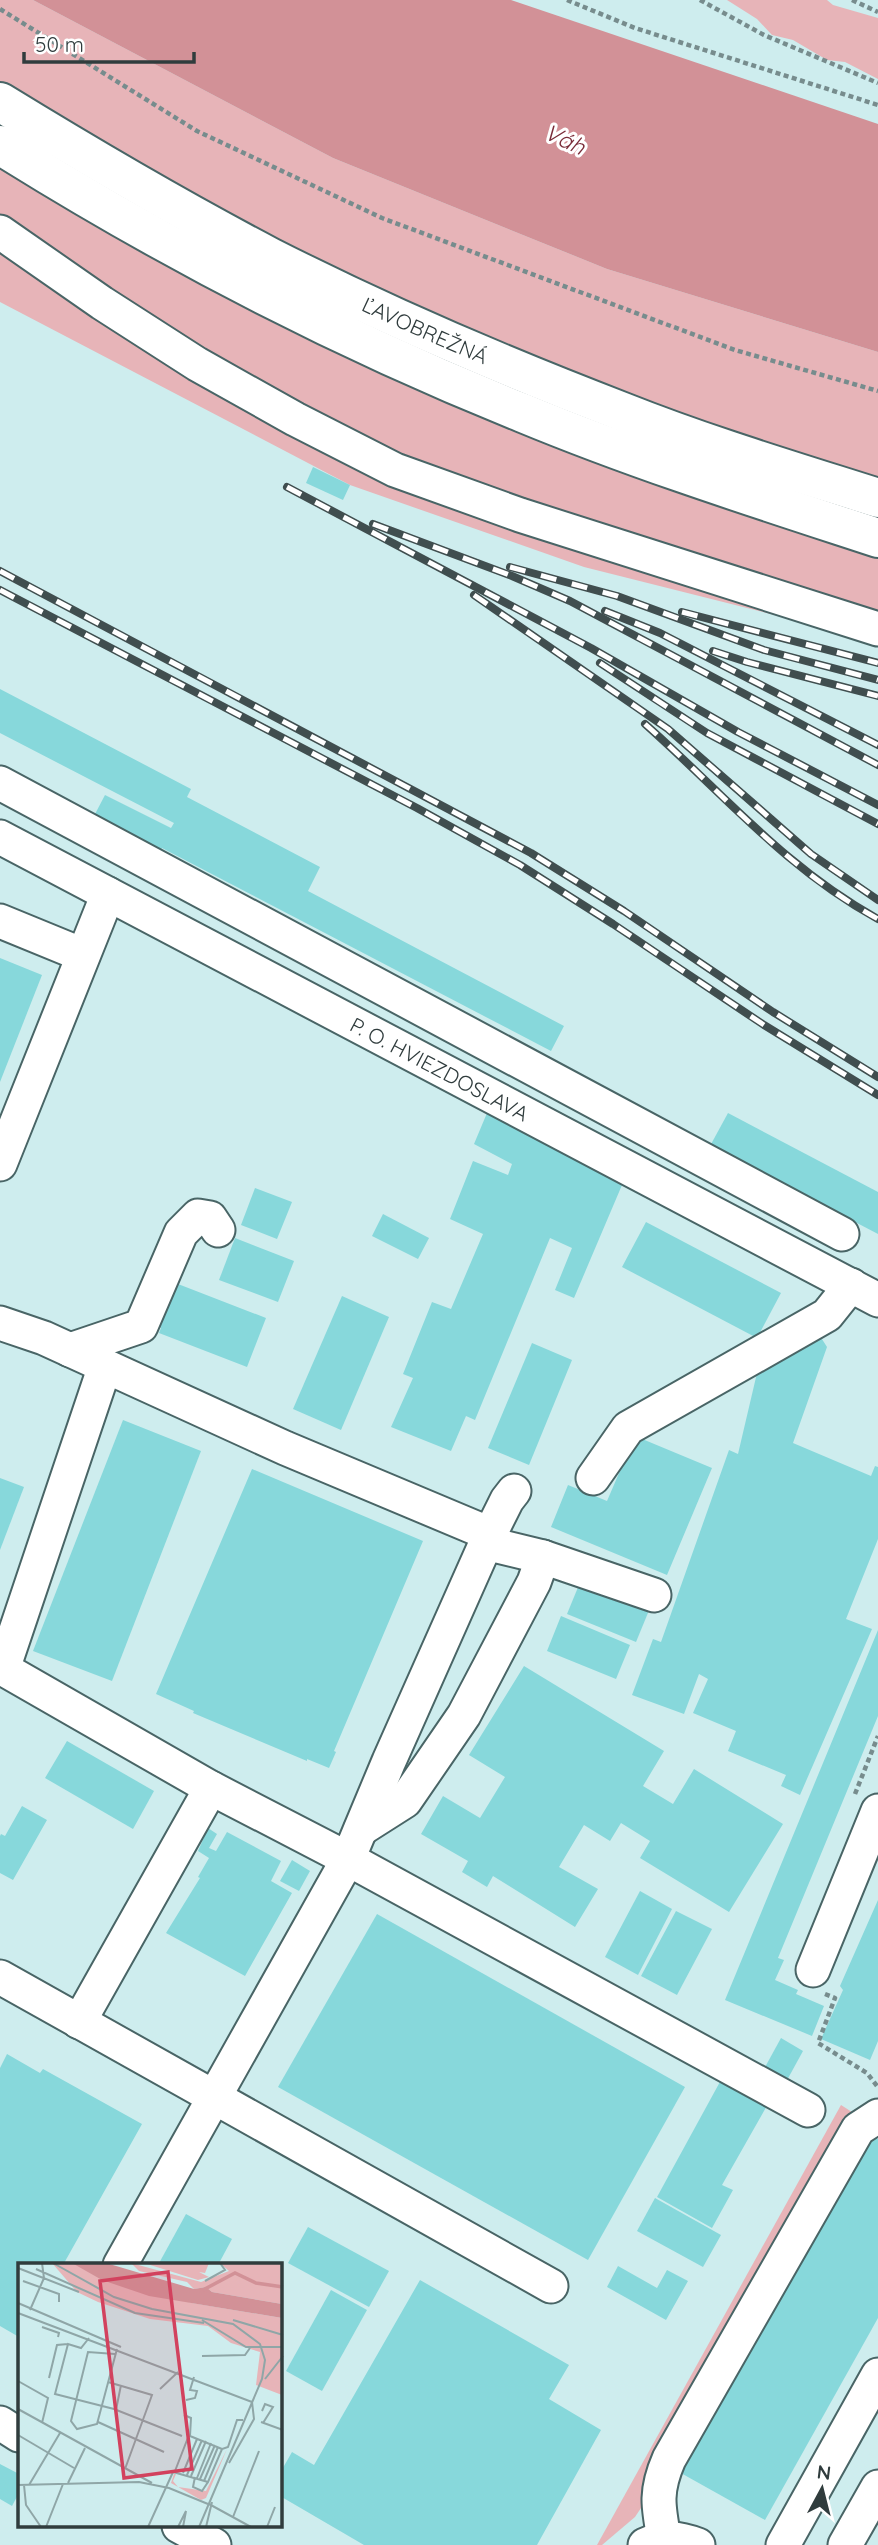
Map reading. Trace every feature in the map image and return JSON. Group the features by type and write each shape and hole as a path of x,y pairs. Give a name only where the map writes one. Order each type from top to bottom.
{"main road":[{"name":"ĽAVOBREŽNÁ","path":"0,102 85,154 272,258 447,340 625,413 728,450 878,498"},
{"name":"ĽAVOBREŽNÁ","path":"0,145 153,236 260,292 428,373 614,449 878,538"}],"street":[{"path":"0,232 102,303 197,364 295,419 395,470 520,515 878,629"},
{"path":"0,783 842,1234"},
{"path":"73,876 94,834"},
{"name":"P. O. HVIEZDOSLAVA","path":"0,837 864,1293"},
{"path":"0,1164 108,894"},
{"path":"0,921 83,954"},
{"path":"70,1350 141,1326 181,1233 198,1216 210,1218 218,1230"},
{"path":"593,1478 628,1428 864,1293"},
{"path":"0,1323 44,1338 487,1538 654,1595"},
{"path":"105,1366 1,1668 211,1788 355,1844 808,2110"},
{"path":"121,2263 355,1844 487,1538 514,1491"},
{"path":"355,1844 405,1801 464,1715 534,1582 543,1557"},
{"path":"79,2022 211,1788"},
{"path":"813,1970 874,1832"},
{"path":"0,1978 551,2286"},
{"path":"698,2545 681,2539 655,2542 658,2491 669,2459 858,2129 878,2116"},
{"path":"788,2537 878,2375"},
{"path":"0,2423 18,2434"},
{"path":"845,2545 878,2487"},
{"path":"183,2528 214,2545"}],"path":[{"path":"567,0 635,28 878,105"},
{"path":"700,0 764,35 878,83"},
{"path":"852,0 878,12"},
{"path":"0,9 197,131 382,218 735,350 878,391"}],"shaded area":[{"path":"0,0 33,0 333,158 607,269 878,352 878,641 584,567 350,485 0,302"},
{"path":"727,0 827,0 833,5 878,18 878,79 845,62 827,60 793,40 772,35 757,19"},
{"path":"841,2105 855,2114 647,2499 635,2517 602,2545 597,2545"}],"water":[{"name":"Váh","path":"33,0 511,0 878,124 878,352 607,269 333,158"}],"building":[{"path":"313,467 350,485 343,500 306,483"},
{"path":"0,689 191,789 187,797 320,867 308,891 564,1026 551,1051 162,848 160,852 94,816 105,795 171,828 174,823 0,733"},
{"path":"0,958 42,975 0,1082"},
{"path":"487,1113 622,1185 574,1298 555,1290 572,1248 550,1238 475,1420 466,1416 451,1451 391,1427 413,1378 403,1374 432,1302 451,1309 483,1234 450,1219 473,1161 508,1175 512,1164 474,1144"},
{"path":"728,1113 878,1192 878,1234 710,1146"},
{"path":"255,1188 292,1202 277,1239 241,1225"},
{"path":"383,1214 429,1238 418,1259 372,1236"},
{"path":"646,1222 781,1293 757,1338 622,1267"},
{"path":"235,1238 294,1261 278,1302 219,1280"},
{"path":"178,1284 266,1318 247,1367 159,1333 161,1328 150,1323 165,1286 175,1290"},
{"path":"342,1296 389,1317 341,1430 293,1409"},
{"path":"820,1336 827,1347 793,1443 871,1476 875,1466 878,1467 878,1539 846,1619 872,1629 800,1795 781,1786 786,1775 728,1751 736,1731 693,1713 708,1679 699,1674 684,1714 632,1695 653,1639 661,1642 729,1450 738,1454 757,1373"},
{"path":"532,1343 572,1360 529,1465 488,1448"},
{"path":"123,1420 201,1451 112,1681 33,1651"},
{"path":"635,1436 712,1468 667,1575 551,1527 568,1485 607,1501"},
{"path":"252,1469 423,1541 329,1768 193,1713 194,1711 156,1694"},
{"path":"0,1478 24,1487 0,1550"},
{"path":"581,1580 650,1608 636,1642 567,1614"},
{"path":"561,1616 630,1645 616,1679 547,1651"},
{"path":"878,1630 878,1716 778,1958 784,1960 775,1980 798,1990 796,1994 824,2006 812,2036 725,2000"},
{"path":"524,1666 664,1751 643,1786 673,1804 694,1769 783,1824 729,1912 640,1858 650,1841 621,1823 610,1841 584,1825 559,1867 598,1889 575,1927 493,1876 487,1887 462,1872 468,1861 421,1834 443,1796 480,1818 505,1777 469,1755"},
{"path":"67,1741 154,1791 133,1829 45,1778"},
{"path":"22,1806 47,1820 13,1880 0,1873 0,1836 5,1836"},
{"path":"208,1828 217,1834 209,1848 216,1851 227,1832 281,1861 271,1881 292,1893 245,1976 166,1933 200,1878 198,1877 209,1858 198,1851"},
{"path":"292,1860 310,1871 299,1891 280,1881"},
{"path":"640,1891 672,1909 638,1975 605,1957"},
{"path":"878,1900 878,2041 870,2060 821,2039 843,1990 840,1986"},
{"path":"676,1911 712,1929 677,1995 641,1976"},
{"path":"377,1914 685,2087 588,2260 278,2087"},
{"path":"781,2038 803,2051 786,2082 764,2069"},
{"path":"7,2054 40,2073 43,2069 142,2124 64,2263 18,2263 18,2336 0,2326 0,2068"},
{"path":"727,2069 773,2095 722,2185 733,2190 712,2228 657,2197"},
{"path":"869,2134 878,2139 878,2318 765,2520 679,2472"},
{"path":"655,2198 721,2235 703,2267 637,2231"},
{"path":"186,2214 232,2239 219,2263 159,2263"},
{"path":"308,2227 389,2271 369,2307 288,2263"},
{"path":"618,2266 657,2288 667,2270 688,2281 666,2320 607,2287"},
{"path":"420,2280 569,2365 549,2399 601,2430 537,2545 364,2545 282,2497 282,2470 292,2452 314,2465"},
{"path":"331,2290 367,2310 322,2391 286,2371"},
{"path":"0,2464 18,2473 18,2495 12,2506 0,2499"}],"railway":[{"path":"287,487 591,648 738,732 878,805"},
{"path":"373,524 512,576 570,601 878,765"},
{"path":"510,567 617,596 764,650 878,680"},
{"path":"0,571 531,853 624,911 773,1012 878,1077"},
{"path":"0,590 417,808 520,865 764,1025 878,1095"},
{"path":"474,595 668,729 811,854 878,900"},
{"path":"605,611 660,633 878,745"},
{"path":"682,612 878,663"},
{"path":"713,651 878,696"},
{"path":"600,663 707,733 878,824"},
{"path":"645,724 784,853 844,899 878,919"}]}
